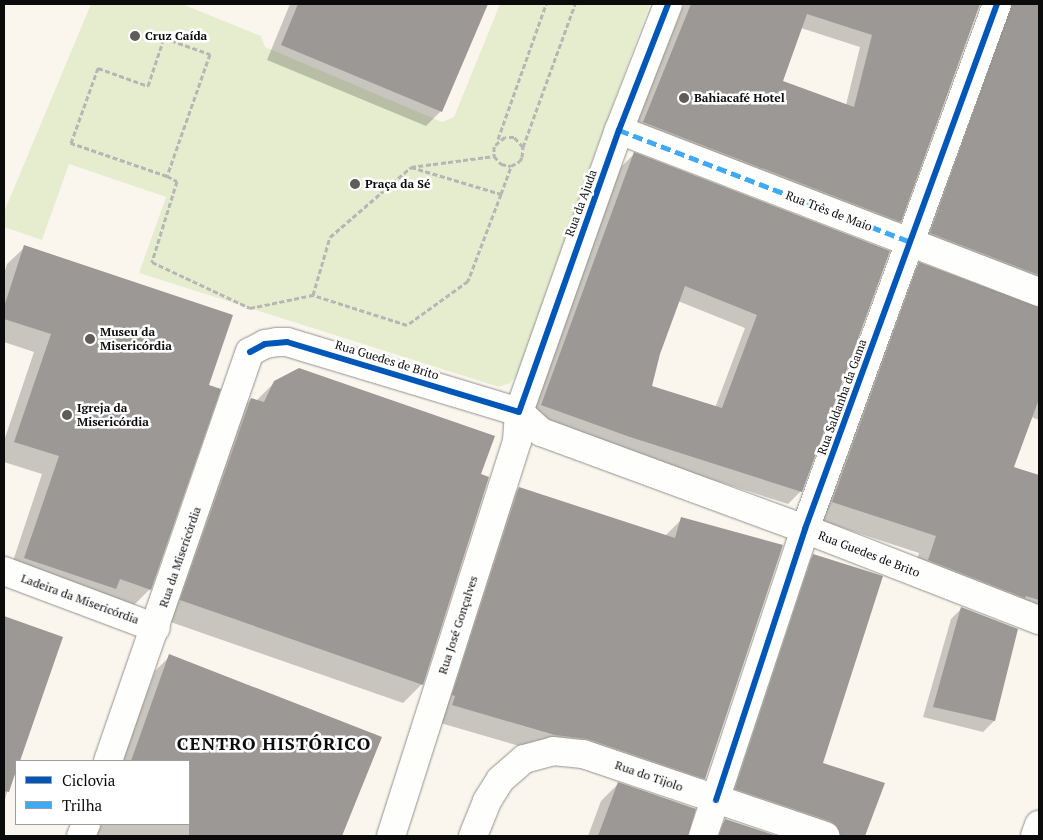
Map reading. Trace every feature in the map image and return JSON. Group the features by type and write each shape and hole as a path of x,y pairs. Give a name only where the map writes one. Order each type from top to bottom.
{"street":[{"name":"Rua da Ajuda","path":"519,412 619,130 668,4"},
{"name":"Rua Saldanha da Gama","path":"703,836 806,529 997,4"},
{"name":"Rua Três de Maio","path":"619,130 1039,292"},
{"name":"Rua Guedes de Brito","path":"250,352 265,344 288,342 519,412 541,432 806,529 1039,620"},
{"name":"Rua da Misericórdia","path":"108,760 156,628 250,352"},
{"name":"Rua José Gonçalves","path":"391,836 517,441 519,412"},
{"name":"Ladeira da Misericórdia","path":"4,571 156,628"},
{"name":"Rua do Tijolo","path":"473,836 487,801 500,780 524,759 553,751 583,754 826,836"},
{"path":"1035,836 1039,824"}],"path":[{"path":"494,156 497,142 546,4"},
{"path":"494,156 501,164 511,166 520,162 523,147 575,4"},
{"path":"167,176 210,54 164,38 148,86 98,68 71,143 177,181 152,262 250,308 313,296 406,325 468,281 511,166"},
{"path":"497,142 505,137 514,137 523,147"},
{"path":"313,296 330,237 411,167 494,156"},
{"path":"411,167 501,194"}],"green space":[{"name":"Praça da Sé","path":"91,4 182,4 261,36 265,47 442,122 454,117 500,4 650,4 588,171 518,374 510,383 499,387 139,273 166,197 69,164 42,240 4,227 4,212"}],"building":[{"path":"298,4 488,4 442,112 281,45"},
{"path":"691,4 980,4 901,222 643,122","holes":["807,14 872,35 854,107 783,81"]},
{"path":"1012,4 1039,4 1039,275 930,233"},
{"path":"634,152 890,251 802,492 630,437 541,405","holes":["685,286 757,315 722,408 652,386 660,354"]},
{"path":"24,245 233,315 209,385 221,389 151,590 120,579 116,589 24,558 59,456 14,442 51,334 4,319 4,307"},
{"path":"919,262 1039,307 1039,399 1014,467 1039,475 1039,600 1026,596 1025,598 928,560 936,536 832,502"},
{"path":"299,368 495,436 481,474 489,477 423,685 180,600 251,398 264,402 274,381"},
{"path":"519,487 675,538 681,517 783,545 705,779 588,739 555,735 452,705 455,696 452,695"},
{"path":"813,554 883,576 823,763 885,783 865,836 840,836 837,826 830,821 735,789"},
{"path":"961,607 1018,629 995,721 933,707"},
{"path":"4,616 63,637 20,760 15,760 15,774 9,792 4,791"},
{"path":"169,654 382,737 342,836 189,836 190,760 131,760"},
{"path":"618,782 696,809 688,836 598,836"},
{"path":"725,819 777,836 719,836"}],"marked path":[{"path":"619,130 911,242"}],"cycle path":[{"path":"250,352 265,344 287,342 519,412 619,130 668,4"},
{"path":"716,800 805,529 997,4"}],"place":[{"name":"Cruz Caída","path":"135,36"},
{"name":"Bahiacafé Hotel","path":"684,98"},
{"name":"Praça da Sé","path":"355,184"},
{"name":"Museu da Misericórdia","path":"90,339"},
{"name":"Igreja da Misericórdia","path":"67,415"}],"district":[{"name":"CENTRO HISTÓRICO","path":"274,743"}]}
